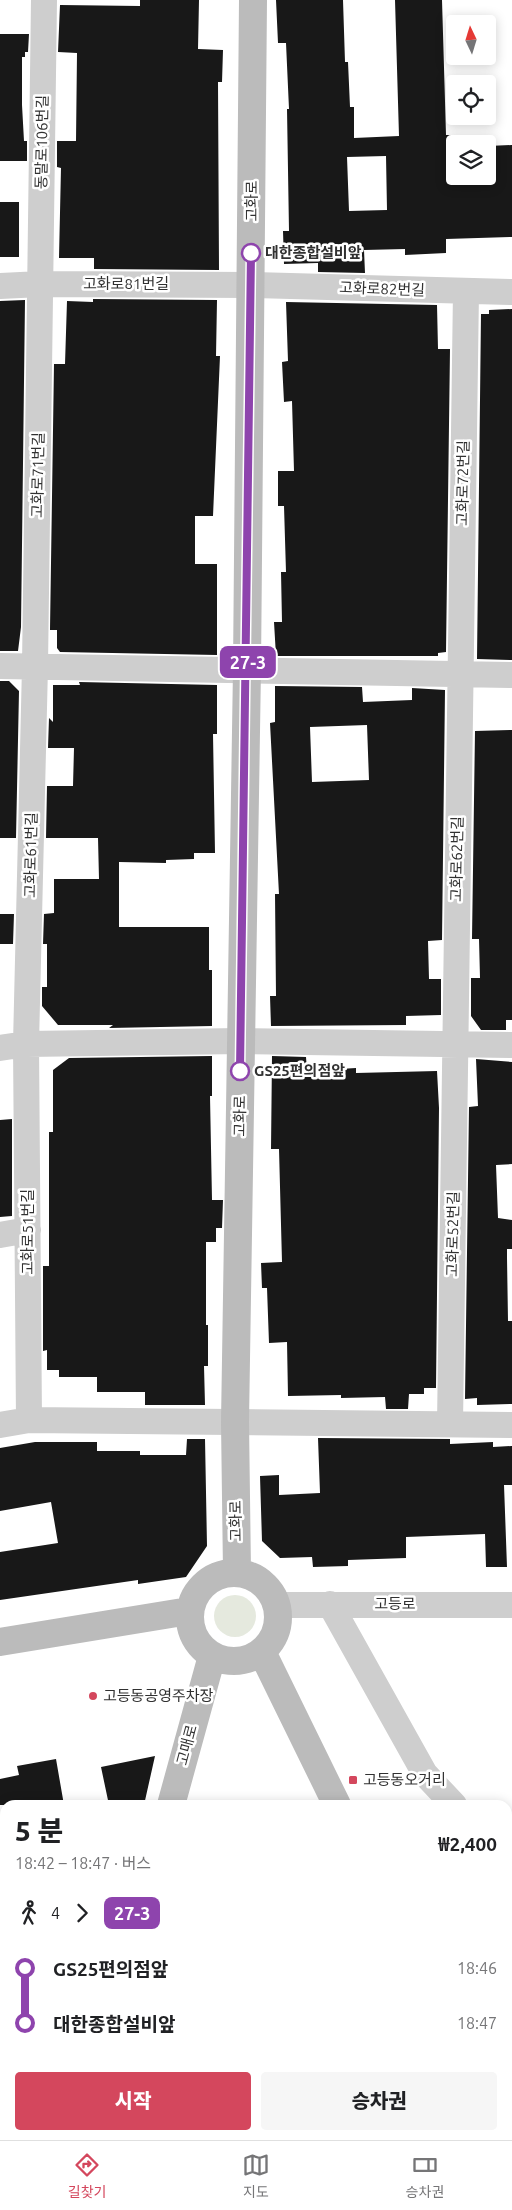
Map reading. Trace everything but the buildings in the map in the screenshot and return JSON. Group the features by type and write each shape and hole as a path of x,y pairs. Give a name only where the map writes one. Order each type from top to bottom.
{"street":[{"name":"동말로106번길","path":"40,284 44,0"},
{"name":"고화로","path":"237,1572 235,1422 248,669 253,0"},
{"name":"고화로81번길","path":"0,286 40,284 251,285"},
{"name":"고화로71번길","path":"35,666 40,284"},
{"name":"고화로82번길","path":"251,285 512,292"},
{"name":"고화로72번길","path":"459,674 466,291"},
{"path":"0,666 512,675"},
{"name":"고화로61번길","path":"26,1044 35,666"},
{"name":"고화로62번길","path":"455,1044 459,674"},
{"path":"0,1048 26,1044 241,1042 512,1045"},
{"name":"고화로51번길","path":"26,1044 30,1420"},
{"name":"고화로52번길","path":"450,1424 455,1044"},
{"path":"0,1235 28,1230"},
{"path":"0,1425 30,1420 512,1425"},
{"path":"237,1572 256,1578 269,1589 277,1605 278,1622 273,1639 262,1652 246,1660 228,1662 212,1656 198,1644 190,1629 189,1611 195,1595 206,1581 222,1574 237,1572"},
{"path":"330,1604 425,1774 449,1800"},
{"name":"고등로","path":"277,1605 512,1605"},
{"path":"0,1642 189,1611"},
{"path":"262,1652 334,1800"},
{"name":"고매로","path":"172,1800 212,1656"}],"shaded area":[{"path":"239,1595 247,1598 253,1604 256,1616 253,1628 247,1634 231,1637 223,1634 217,1628 214,1612 217,1604 223,1598"}],"bus line":[{"name":"27-3","path":"240,1071 248,669 251,253"}],"place":[{"name":"대한종합설비앞","path":"251,253"},
{"name":"GS25편의점앞","path":"240,1071"},
{"name":"고등동공영주차장","path":"93,1696"},
{"name":"고등동오거리","path":"353,1780"}]}
